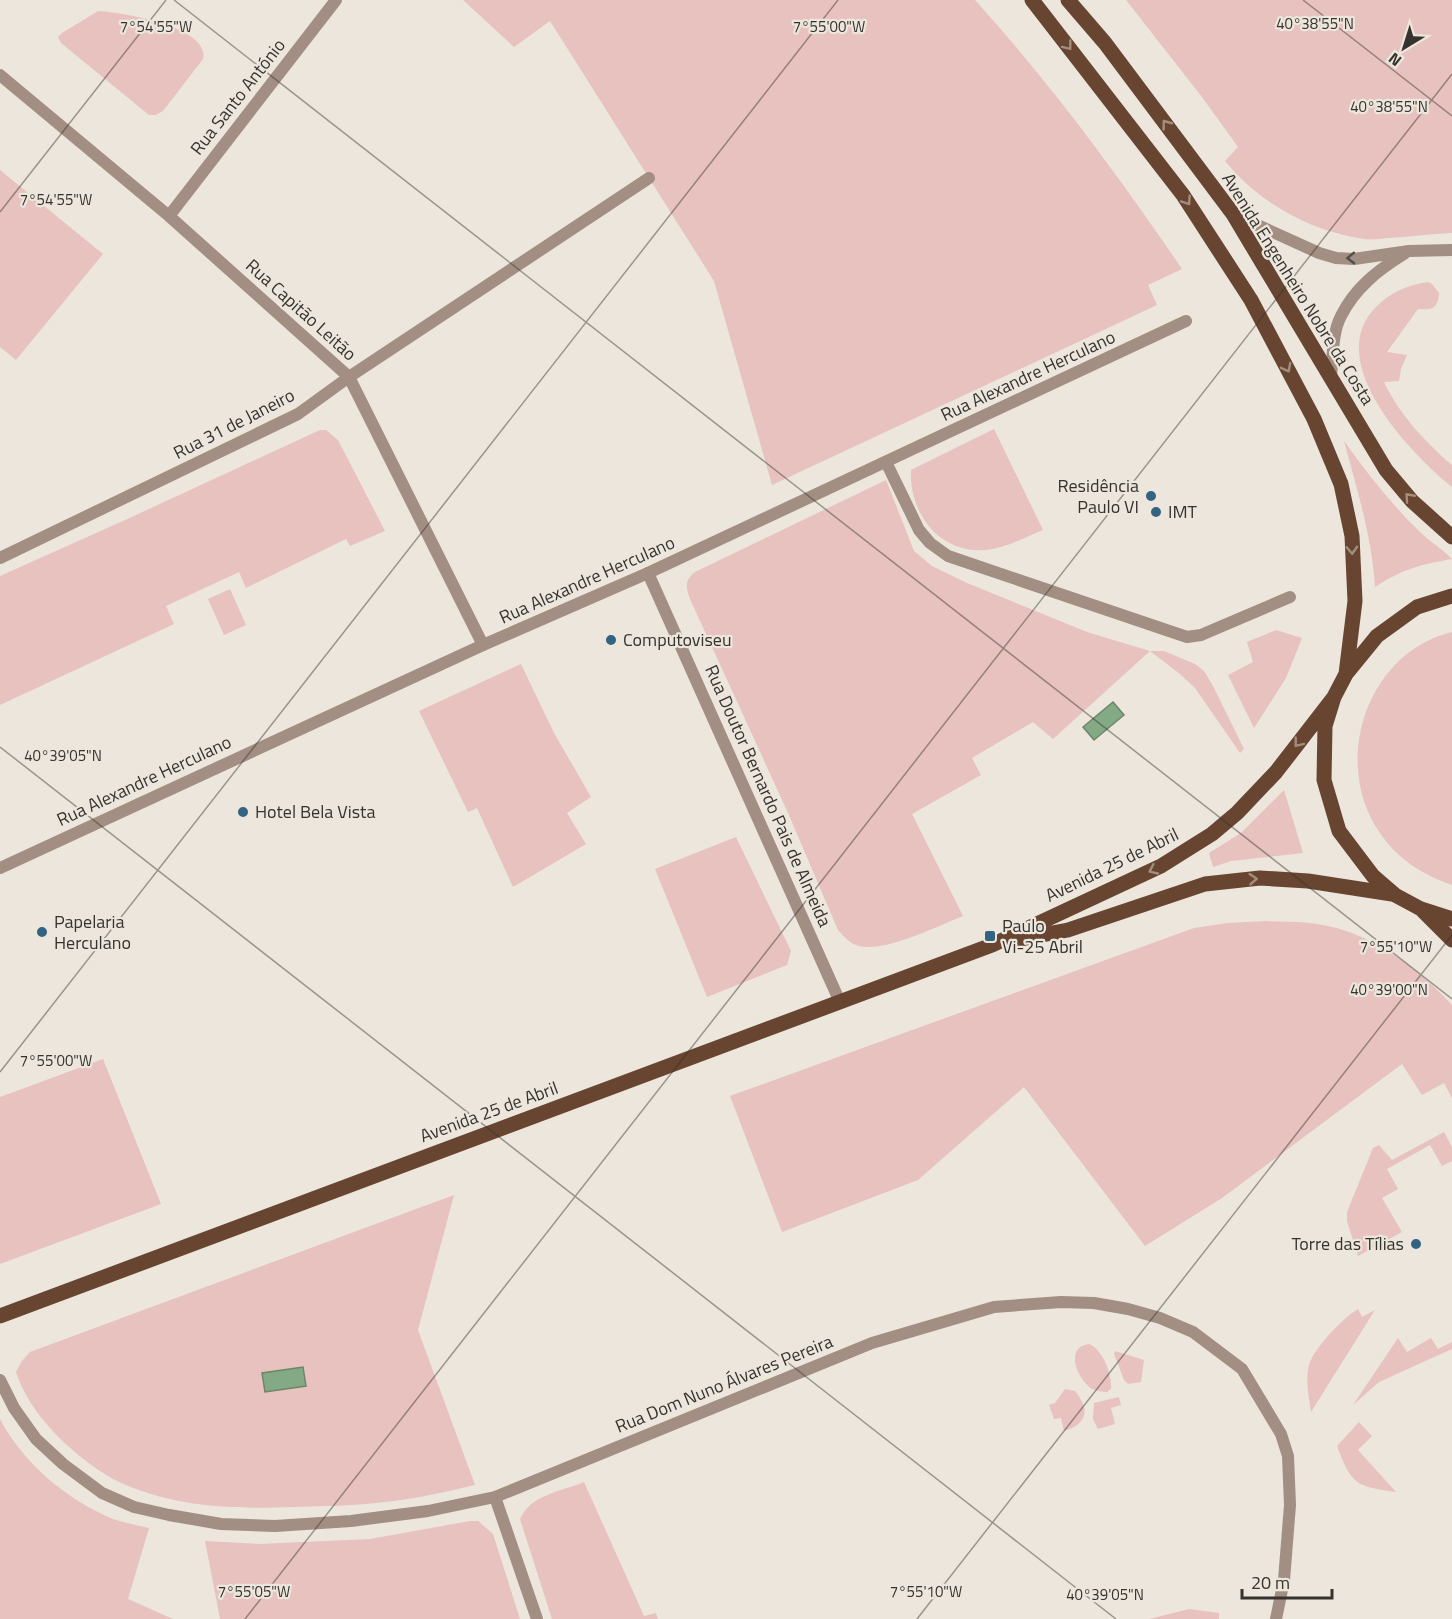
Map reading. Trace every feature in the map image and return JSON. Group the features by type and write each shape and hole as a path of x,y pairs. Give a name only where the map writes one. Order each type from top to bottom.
{"main road":[{"path":"1032,0 1183,195 1251,300 1314,419 1341,484 1352,536 1355,601 1346,674"},
{"name":"Avenida Engenheiro Nobre da Costa","path":"1068,0 1105,43 1233,214 1386,471 1412,501 1452,537"},
{"path":"1452,596 1416,607 1377,636 1346,674 1334,697 1325,726 1324,780 1339,831 1372,876 1395,895 1421,909 1452,919"},
{"name":"Avenida 25 de Abril","path":"0,1316 992,945 1161,866 1212,834 1237,813 1276,772 1334,697"},
{"name":"Avenida 25 de Abril","path":"992,945 1068,930 1205,884 1260,878 1308,881 1395,895"},
{"path":"1421,909 1452,940"}],"street":[{"name":"Rua Santo António","path":"169,216 336,0"},
{"name":"Rua Capitão Leitão","path":"0,75 169,216 350,377 483,645"},
{"name":"Rua 31 de Janeiro","path":"0,558 298,414 649,178"},
{"path":"1233,214 1319,253 1336,258 1354,259 1409,251 1452,250"},
{"path":"1331,376 1335,336 1341,317 1365,282 1380,269 1409,251"},
{"name":"Rua Alexandre Herculano","path":"0,868 483,645 648,573 1186,321"},
{"path":"886,462 919,530 930,543 948,556 1187,638 1201,635 1290,597"},
{"name":"Rua Doutor Bernardo Pais de Almeida","path":"648,573 840,1002"},
{"name":"Rua Dom Nuno Álvares Pereira","path":"0,1380 14,1408 36,1439 63,1464 102,1493 134,1507 169,1515 221,1524 275,1526 362,1519 428,1510 495,1497 872,1344 994,1307 1060,1302 1094,1303 1128,1309 1193,1332 1242,1369 1262,1398 1281,1434 1288,1456 1290,1505 1284,1580 1276,1619"},
{"path":"495,1497 537,1619"}],"shaded area":[{"path":"463,0 975,0 1083,131 1182,269 1148,285 1157,305 772,485 714,281 550,21 514,47"},
{"path":"1126,0 1452,0 1452,233 1375,239 1344,235 1305,222 1253,190 1225,161 1238,147"},
{"path":"98,11 125,14 162,23 193,38 202,48 203,59 163,111 156,115 149,115 61,43 58,37 62,33"},
{"path":"0,170 103,254 16,360 0,347"},
{"path":"1428,282 1439,293 1436,305 1431,309 1418,309 1387,352 1407,355 1399,381 1384,382 1397,405 1414,427 1452,465 1452,487 1434,472 1395,430 1378,405 1365,379 1359,354 1362,330 1375,308 1399,290"},
{"path":"994,429 1043,530 1001,547 969,550 942,538 930,528 915,502 911,470"},
{"path":"320,430 326,430 338,440 385,531 350,546 346,539 246,588 239,572 166,606 174,624 0,705 0,576"},
{"path":"1344,441 1399,510 1424,536 1452,559 1412,568 1375,587 1367,531"},
{"path":"886,480 914,551 932,566 967,583 1087,632 1150,651 1053,739 1033,722 972,758 981,775 912,814 963,916 894,943 866,947 853,944 838,930 788,813 690,599 687,584 695,572"},
{"path":"230,589 246,625 224,635 208,599"},
{"path":"1276,630 1302,638 1286,678 1254,728 1228,675 1253,662 1247,642"},
{"path":"1452,632 1452,885 1413,866 1382,836 1367,808 1359,778 1358,746 1365,716 1378,687 1397,663 1422,644"},
{"path":"1150,651 1164,651 1195,664 1204,671 1244,749 1240,753 1195,688"},
{"path":"521,664 554,733 591,797 567,813 586,844 513,887 477,808 468,812 419,711"},
{"path":"1113,702 1124,715 1094,740 1083,727"},
{"path":"1284,790 1303,853 1231,861 1213,867 1209,853 1241,833"},
{"path":"736,837 791,951 787,965 707,997 655,869"},
{"path":"1266,921 1311,923 1355,934 1391,953 1438,991 1452,1005 1452,1098 1444,1083 1422,1095 1402,1064 1222,1198 1145,1246 1024,1087 918,1180 782,1232 730,1096 1194,928"},
{"path":"103,1059 161,1204 0,1264 0,1097"},
{"path":"1444,1132 1452,1147 1452,1161 1442,1166 1430,1145 1387,1169 1398,1189 1382,1198 1402,1232 1358,1256 1347,1221 1347,1212 1373,1148 1379,1145 1392,1160"},
{"path":"454,1195 418,1330 475,1485 408,1499 340,1506 231,1507 169,1499 128,1486 104,1474 82,1458 44,1421 20,1382 16,1372 30,1352"},
{"path":"1358,1309 1362,1317 1375,1310 1311,1412 1307,1376 1312,1358 1330,1334"},
{"path":"1398,1338 1407,1352 1431,1338 1438,1349 1452,1342 1452,1349 1379,1382 1353,1405"},
{"path":"1089,1344 1098,1351 1108,1370 1111,1389 1107,1392 1092,1389 1078,1371 1075,1357 1077,1351 1081,1346"},
{"path":"1115,1351 1144,1360 1141,1382 1128,1384 1124,1380 1114,1354"},
{"path":"303,1367 306,1386 265,1392 262,1373"},
{"path":"1065,1389 1075,1391 1083,1404 1084,1415 1078,1424 1064,1431 1061,1418 1054,1419 1049,1405 1055,1403"},
{"path":"1119,1397 1121,1405 1111,1408 1115,1424 1098,1429 1093,1419 1094,1403"},
{"path":"0,1419 21,1451 63,1491 113,1519 149,1528 128,1599 173,1619 0,1619"},
{"path":"1359,1422 1372,1436 1358,1450 1396,1492 1363,1485 1351,1476 1347,1469 1337,1446"},
{"path":"584,1482 644,1616 656,1613 658,1619 552,1619 520,1519 531,1504 539,1499"},
{"path":"478,1521 493,1534 520,1619 220,1619 205,1541 259,1544 370,1539"},
{"path":"1189,1609 1219,1613 1219,1619 1149,1619"}],"place":[{"name":"Residência Paulo VI","path":"1151,496"},
{"name":"IMT","path":"1156,512"},
{"name":"Computoviseu","path":"611,640"},
{"name":"Hotel Bela Vista","path":"243,812"},
{"name":"Papelaria Herculano","path":"42,932"},
{"name":"Paulo Vi-25 Abril","path":"990,936"},
{"name":"Torre das Tílias","path":"1416,1244"}]}
